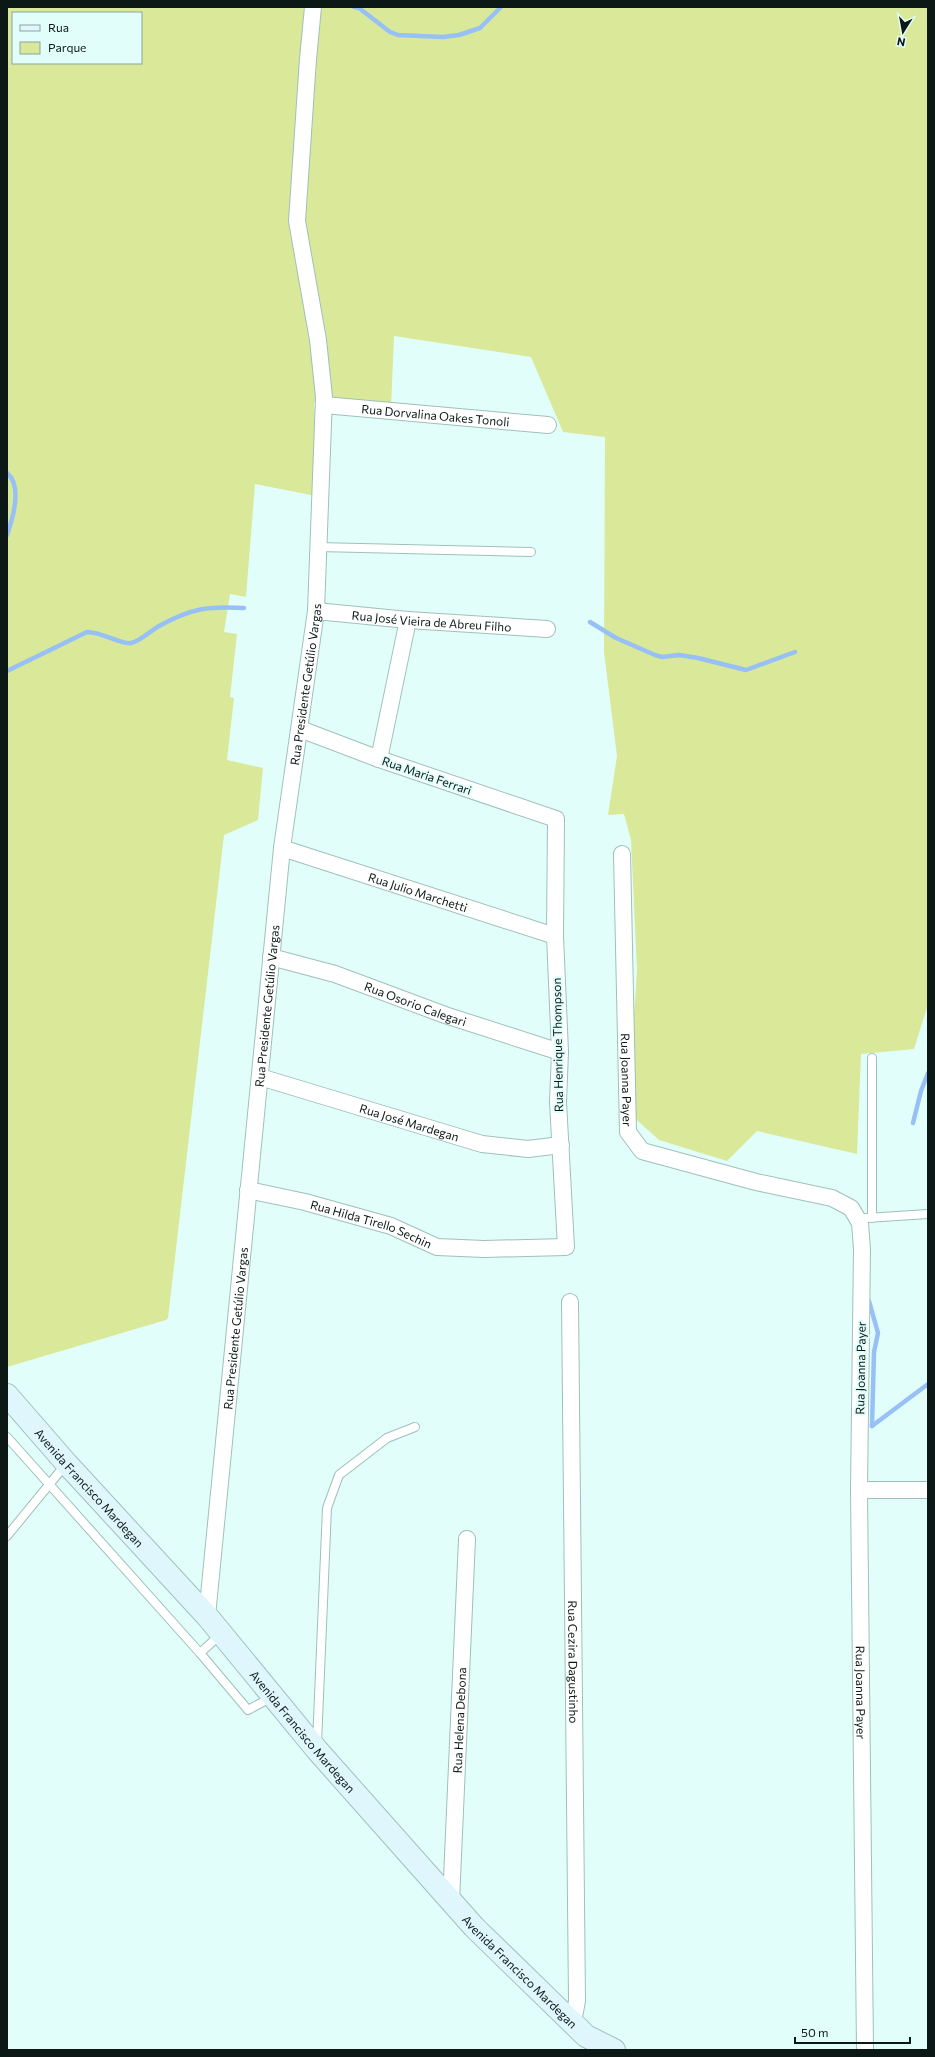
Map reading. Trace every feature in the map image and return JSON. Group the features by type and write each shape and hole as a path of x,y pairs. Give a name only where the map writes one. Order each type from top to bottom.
{"main road":[{"name":"Avenida Francisco Mardegan","path":"7,1395 67,1464 207,1616 317,1750 474,1927 581,2036 614,2050"}],"street":[{"name":"Rua Presidente Getúlio Vargas","path":"207,1616 282,848 316,611 324,401 318,340 297,221 313,7"},
{"name":"Rua Dorvalina Oakes Tonoli","path":"324,401 548,425"},
{"name":"Rua José Vieira de Abreu Filho","path":"316,611 408,620 547,629"},
{"path":"379,759 408,620"},
{"name":"Rua Maria Ferrari","path":"300,729 379,759 556,819"},
{"name":"Rua Henrique Thompson","path":"556,819 555,936 560,1052 558,1102 566,1247"},
{"name":"Rua Julio Marchetti","path":"282,848 555,936"},
{"name":"Rua Joanna Payer","path":"622,854 628,1132 642,1151 756,1182 832,1198 851,1208 864,1218 860,1223 862,1249 858,1490 865,2050"},
{"name":"Rua Osorio Calegari","path":"271,957 335,974 445,1015 560,1052"},
{"name":"Rua José Mardegan","path":"260,1077 482,1144 528,1150 561,1145"},
{"name":"Rua Hilda Tirello Sechin","path":"248,1190 306,1202 391,1226 437,1247 484,1250 566,1247"},
{"name":"Rua Cezira Dagustinho","path":"570,1302 577,2001 581,2036"},
{"path":"858,1490 928,1490"},
{"name":"Rua Helena Debona","path":"451,1901 467,1539"}],"lane":[{"path":"318,547 531,552"},
{"path":"872,1058 864,1218 928,1214"},
{"path":"317,1750 327,1508 339,1476 387,1438 415,1427"},
{"path":"7,1437 200,1653 248,1710 273,1696"},
{"path":"7,1536 48,1484 67,1464"},
{"path":"200,1653 222,1634"}],"green space":[{"path":"7,7 928,7 928,1004 914,1049 861,1054 857,1154 757,1131 727,1161 659,1140 628,1112 637,970 631,840 624,814 608,815 617,756 604,652 605,437 563,432 531,357 394,336 391,408 314,402 316,496 255,484 246,597 230,594 224,632 237,634 230,697 234,698 227,760 263,768 258,820 224,835 168,1318 166,1320 7,1367"}],"waterway":[{"path":"354,7 359,8 390,32 398,35 443,37 459,35 480,28 501,7"},
{"path":"7,473 12,479 16,494 14,511 7,535"},
{"path":"7,671 87,632 99,634 122,642 131,643 181,615 210,608 244,608"},
{"path":"590,622 616,638 655,655 662,657 679,655 698,658 746,670 795,652"},
{"path":"913,1123 921,1091 928,1073"},
{"path":"869,1301 878,1333 874,1352 872,1426"},
{"path":"872,1426 928,1384"}]}
